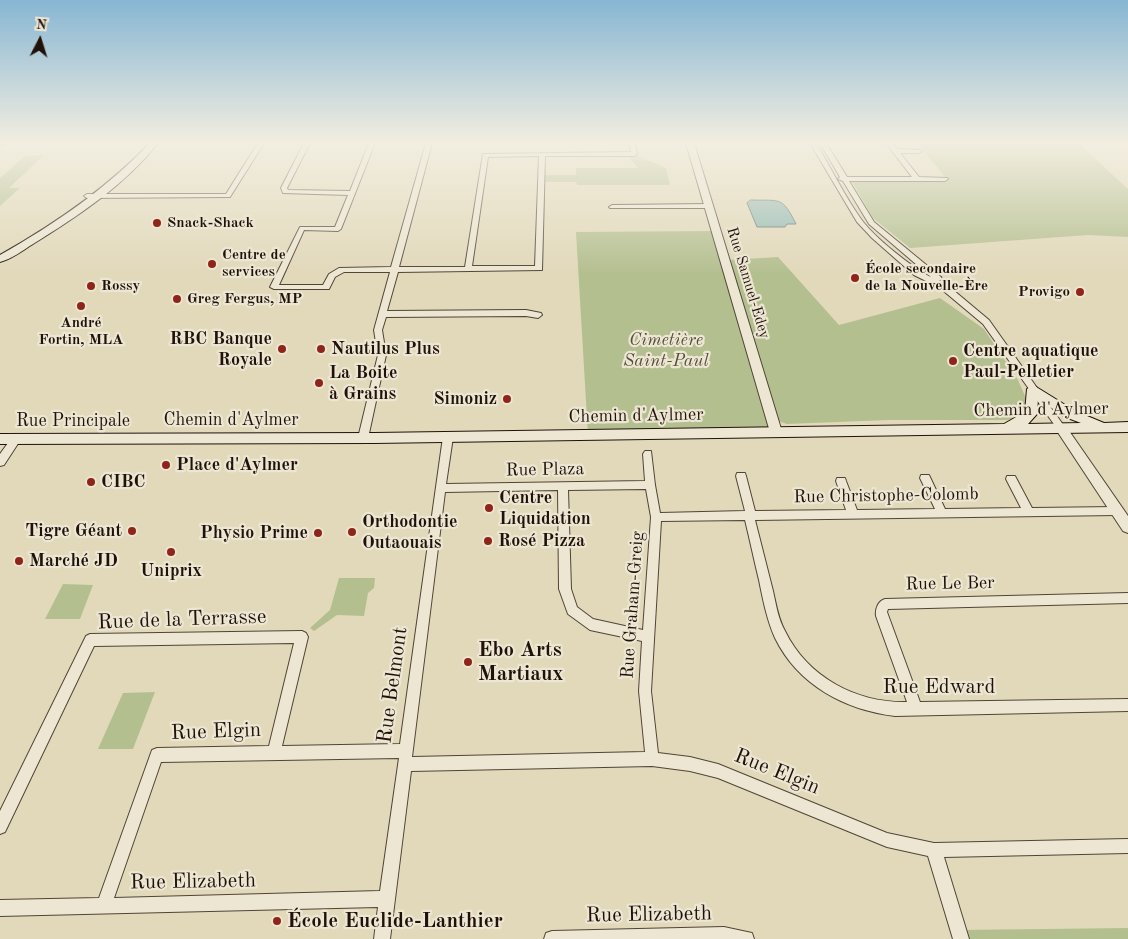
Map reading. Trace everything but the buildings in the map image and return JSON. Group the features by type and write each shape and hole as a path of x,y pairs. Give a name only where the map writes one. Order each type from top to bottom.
{"main road":[{"path":"0,250 99,187"},
{"path":"0,259 100,196 111,187"},
{"path":"1033,389 1070,414 1094,423 1123,427"},
{"path":"997,429 1028,418 1033,410 1033,389"},
{"name":"Chemin d'Aylmer","path":"145,440 1123,427"},
{"name":"Rue Principale","path":"0,439 145,440"}],"street":[{"path":"87,196 228,196 234,187"},
{"path":"286,187 284,191 292,194 351,193"},
{"path":"354,187 338,228 302,228 274,287 326,287 332,276 342,270 539,268 541,187"},
{"path":"363,438 382,355 378,330 417,187"},
{"path":"468,268 480,187"},
{"name":"Rue Samuel-Edey","path":"703,187 776,432"},
{"path":"838,187 858,221 874,237 917,273 943,286"},
{"path":"849,187 871,223 986,322 1128,526"},
{"path":"612,207 709,206"},
{"path":"383,314 526,313 538,315"},
{"name":"Rue Belmont","path":"382,939 448,437"},
{"path":"0,462 16,439"},
{"name":"Rue Graham-Greig","path":"648,454 650,484 656,517 645,691 652,759"},
{"name":"Rue Edward","path":"741,476 776,626 787,648 817,678 855,702 880,709 1128,705"},
{"path":"925,478 942,513"},
{"path":"1011,479 1030,512"},
{"path":"841,481 853,514"},
{"name":"Rue Plaza","path":"440,488 650,484"},
{"path":"563,486 565,589 572,610 590,624 648,637"},
{"name":"Rue Christophe-Colomb","path":"656,517 1117,510"},
{"name":"Rue Le Ber","path":"916,709 882,616 881,611 885,604 1128,598"},
{"name":"Rue de la Terrasse","path":"0,827 90,640 302,637 274,752"},
{"name":"Rue Elgin","path":"104,905 157,755 274,752 405,757 652,759 700,765 752,784 887,840 934,850 1128,846"},
{"path":"934,850 961,939"},
{"name":"Rue Elizabeth","path":"0,908 387,899"},
{"name":"Rue Elizabeth","path":"552,939 670,938 724,935 746,939"}],"green space":[{"path":"0,187 20,188 0,206"},
{"path":"855,187 1126,187 1128,189 1128,237 1088,235 910,248 873,218"},
{"name":"Cimetière Saint-Paul","path":"716,231 776,432 588,435 576,232"},
{"path":"778,257 839,325 940,298 984,329 1018,380 1025,396 1026,409 1020,415 1008,420 889,420 787,424 778,421 728,260"},
{"path":"339,578 375,578 374,588 368,593 364,616 337,615 314,631 310,628 330,610"},
{"path":"63,584 93,585 80,619 45,619"},
{"path":"155,692 133,749 98,749 123,693"},
{"path":"1128,928 1128,939 961,939 958,930"}],"water":[{"path":"751,200 769,200 784,204 796,224 787,224 785,227 757,227 747,203"}],"place":[{"name":"Snack-Shack","path":"157,223"},
{"name":"Centre de services","path":"212,264"},
{"name":"École secondaire de la Nouvelle-Ère","path":"855,278"},
{"name":"Rossy","path":"91,286"},
{"name":"Provigo","path":"1080,292"},
{"name":"Greg Fergus, MP","path":"177,299"},
{"name":"André Fortin, MLA","path":"81,306"},
{"name":"RBC Banque Royale","path":"282,349"},
{"name":"Nautilus Plus","path":"321,349"},
{"name":"Centre aquatique Paul-Pelletier","path":"953,361"},
{"name":"La Boite à Grains","path":"319,383"},
{"name":"Simoniz","path":"507,399"},
{"name":"Place d'Aylmer","path":"166,465"},
{"name":"CIBC","path":"91,482"},
{"name":"Centre Liquidation","path":"489,508"},
{"name":"Tigre Géant","path":"132,531"},
{"name":"Orthodontie Outaouais","path":"352,532"},
{"name":"Physio Prime","path":"318,533"},
{"name":"Rosé Pizza","path":"488,541"},
{"name":"Uniprix","path":"171,552"},
{"name":"Marché JD","path":"19,561"},
{"name":"Ebo Arts Martiaux","path":"468,662"},
{"name":"École Euclide-Lanthier","path":"277,921"}]}
